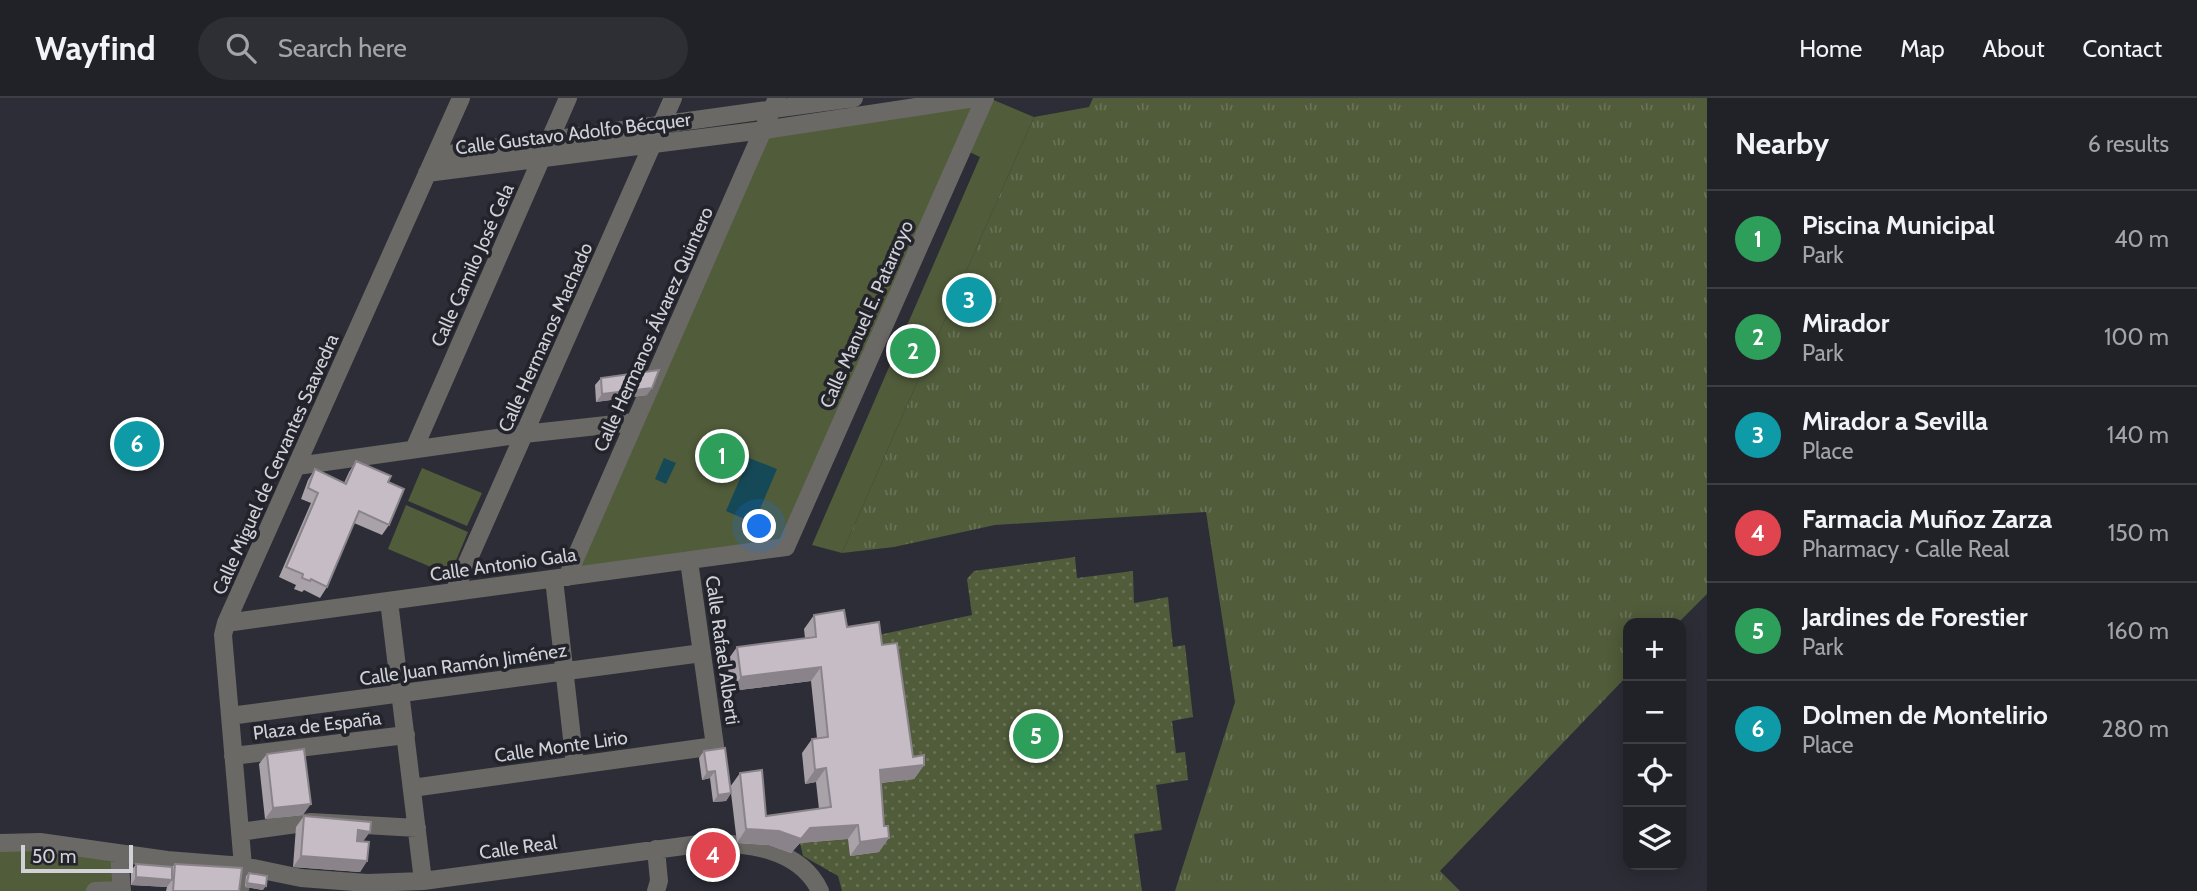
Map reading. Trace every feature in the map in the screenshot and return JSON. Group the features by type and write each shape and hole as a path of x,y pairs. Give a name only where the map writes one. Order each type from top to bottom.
{"street":[{"name":"Calle Miguel de Cervantes Saavedra","path":"240,891 243,866 223,635 226,623 461,98"},
{"name":"Calle Camilo José Cela","path":"414,449 568,98"},
{"name":"Calle Hermanos Machado","path":"454,592 673,98"},
{"name":"Calle Gustavo Adolfo Bécquer","path":"435,156 662,125 775,104 854,98"},
{"name":"Calle Gustavo Adolfo Bécquer","path":"427,173 764,130 876,105 975,98"},
{"name":"Calle Manuel E. Patarroyo","path":"786,547 985,98"},
{"name":"Calle Hermanos Álvarez Quintero","path":"561,578 634,422 775,104"},
{"path":"297,466 524,434 634,422"},
{"name":"Calle Antonio Gala","path":"226,623 786,547"},
{"name":"Calle Rafael Alberti","path":"689,561 715,746"},
{"path":"561,578 565,672 575,765"},
{"path":"389,601 423,881"},
{"name":"Calle Juan Ramón Jiménez","path":"230,716 702,653"},
{"name":"Plaza de España","path":"233,756 406,735"},
{"name":"Calle Monte Lirio","path":"412,788 715,746"},
{"path":"240,832 311,822 417,828"},
{"name":"Calle Real","path":"0,842 40,842 120,854 243,866 367,887 706,843 734,843 768,849 796,862 817,883 820,891"},
{"path":"656,849 659,881 656,891"},
{"path":"95,891 121,890 120,854"}],"green space":[{"path":"989,98 1034,117 842,553 812,545 980,157 963,149 786,547 567,577 764,130"},
{"path":"1093,98 1707,98 1707,594 1683,618 1623,618 1623,680 1440,871 1460,891 1175,891 1235,702 1206,512 995,525 894,547 842,553 1034,117 1089,107"},
{"path":"422,468 482,493 467,526 408,501"},
{"path":"406,505 468,532 450,575 388,549"},
{"path":"1075,557 1077,578 1133,571 1134,603 1168,597 1173,647 1185,645 1193,717 1172,721 1176,753 1185,752 1188,780 1156,785 1162,830 1134,834 1142,891 842,891 838,876 803,856 800,843 874,840 870,784 869,637 972,615 967,579 974,571"},
{"path":"0,843 119,854 122,891 0,891"}],"water":[{"path":"664,458 676,463 666,484 655,479"},
{"path":"749,458 777,469 754,523 726,511"}],"building":[{"path":"659,370 652,388 602,394 601,378"},
{"path":"356,461 391,476 388,482 404,489 389,525 359,511 327,587 311,579 302,578 303,574 286,567 318,493 308,488 315,469 346,484"},
{"path":"844,610 847,627 879,622 882,645 897,643 913,757 924,755 924,765 880,770 884,826 888,826 889,838 860,842 858,825 810,828 801,839 779,831 746,829 740,773 762,770 766,816 831,807 826,768 815,770 812,739 828,737 821,667 741,677 737,647 816,637 814,615"},
{"path":"725,748 731,793 718,795 715,771 707,772 704,751"},
{"path":"304,749 311,804 273,808 267,754"},
{"path":"304,816 371,822 370,832 358,830 357,841 369,842 367,861 301,856"},
{"path":"136,864 172,867 172,880 136,877"},
{"path":"175,864 242,868 239,891 173,891"},
{"path":"249,873 267,876 266,886 247,883"}],"place":[{"name":"Mirador a Sevilla","path":"969,300"},
{"name":"Mirador","path":"913,351"},
{"name":"Dolmen de Montelirio","path":"137,444"},
{"name":"Piscina Municipal","path":"722,456"},
{"name":"Jardines de Forestier","path":"1036,736"},
{"name":"Farmacia Muñoz Zarza","path":"713,855"}]}
